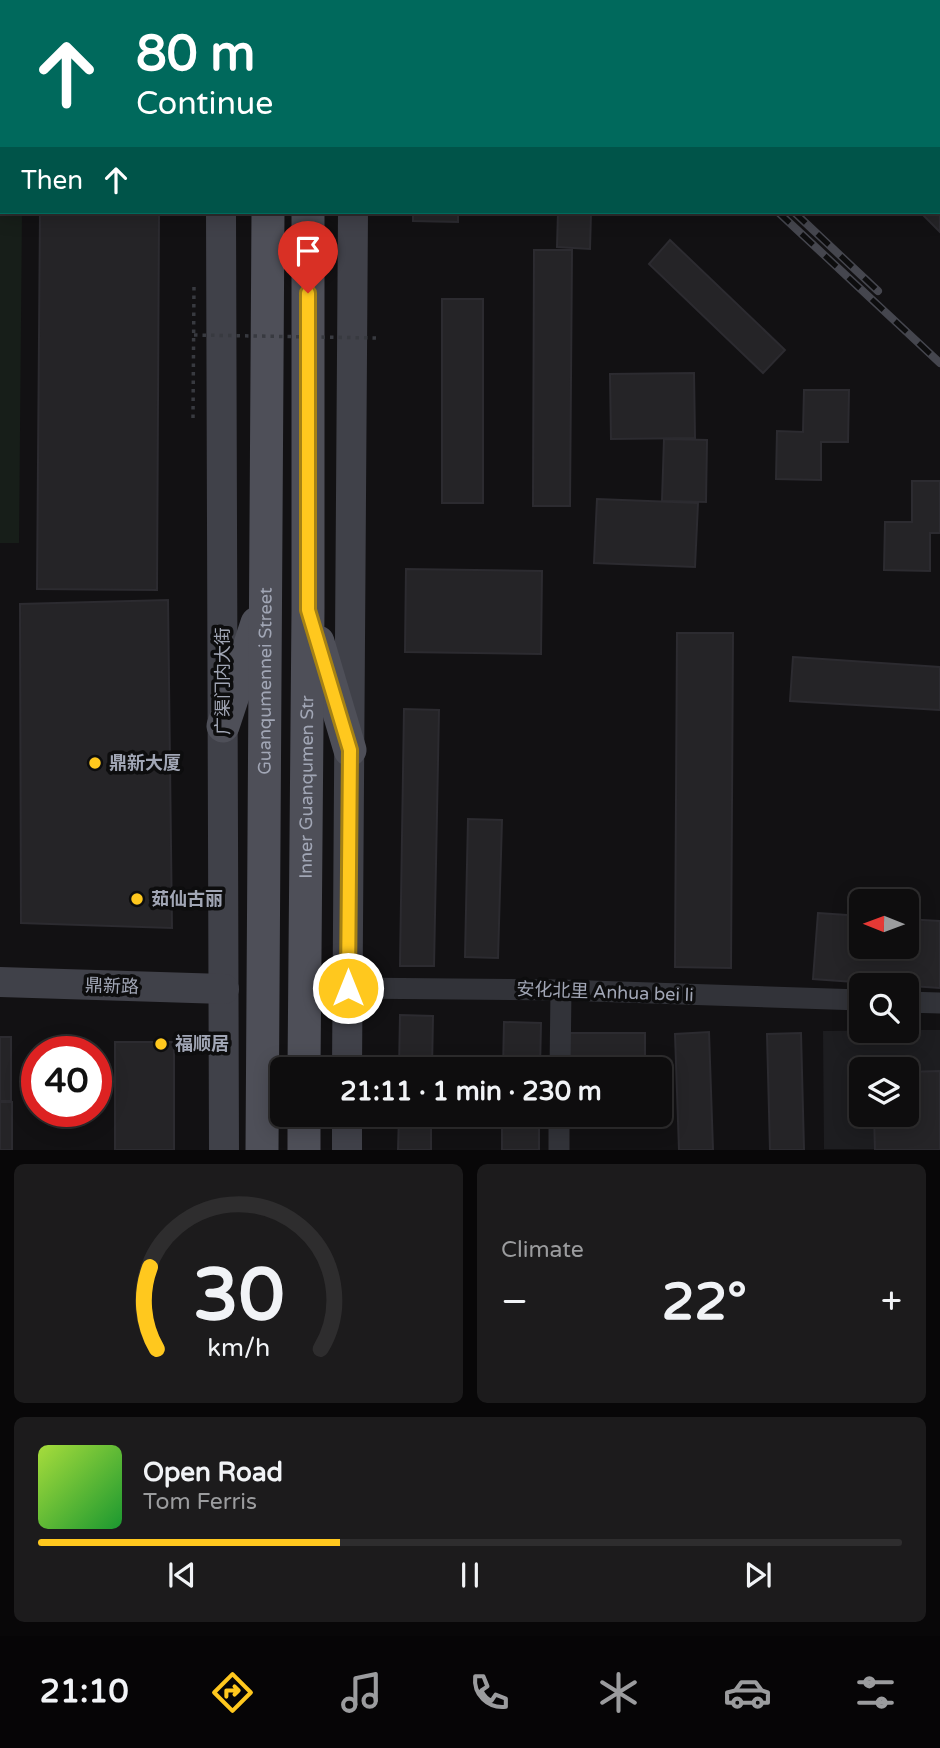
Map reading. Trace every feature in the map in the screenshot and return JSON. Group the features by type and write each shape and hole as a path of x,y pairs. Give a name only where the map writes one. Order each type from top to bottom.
{"main road":[{"name":"Guanqumennei Street","path":"262,1150 268,214"},
{"name":"Inner Guanqumen Str","path":"304,1057 308,214"},
{"path":"223,726 266,594"},
{"path":"308,610 350,750"},
{"path":"304,1127 304,1150"}],"street":[{"name":"广渠门内大街","path":"221,214 224,1150"},
{"path":"348,1057 353,214"},
{"name":"鼎新路","path":"0,982 224,989"},
{"name":"安化北里 Anhua bei li","path":"348,988 561,990 849,1000"},
{"path":"560,1057 561,990"},
{"path":"919,1002 940,1003"},
{"path":"347,1127 347,1150"},
{"path":"559,1127 559,1150"}],"path":[{"path":"193,418 194,284"},
{"path":"194,335 377,338"}],"shaded area":[{"path":"0,214 22,214 19,543 0,543"},
{"path":"919,1030 940,1030 940,1149 824,1149 823,1031 849,1031 849,1043 919,1043"}],"building":[{"path":"40,214 159,214 157,590 37,589"},
{"path":"413,214 458,214 458,222 413,221"},
{"path":"558,214 591,214 590,249 557,247"},
{"path":"922,214 940,214 940,232"},
{"path":"670,240 785,350 763,373 649,264"},
{"path":"534,250 572,250 570,506 533,506"},
{"path":"442,299 483,299 483,503 442,503"},
{"path":"694,373 695,438 611,439 610,374"},
{"path":"804,390 849,390 848,442 821,442 821,480 776,479 777,431 803,432"},
{"path":"664,439 707,440 706,502 662,501"},
{"path":"912,481 940,481 940,533 930,533 930,571 884,570 885,522 912,522"},
{"path":"597,499 698,503 695,567 594,563"},
{"path":"406,569 542,571 541,654 405,652"},
{"name":"鼎新大厦","path":"168,600 172,928 21,923 20,604"},
{"path":"677,633 733,633 731,968 675,967"},
{"path":"793,657 940,667 940,710 790,701"},
{"path":"404,709 439,710 434,966 400,966"},
{"path":"468,819 502,820 498,958 465,957"},
{"path":"818,913 849,915 849,959 919,959 919,920 940,921 940,988 919,987 919,973 849,973 849,982 813,979"},
{"path":"400,1015 433,1016 432,1057 399,1057"},
{"path":"504,1022 541,1023 540,1057 503,1057"},
{"path":"709,1032 713,1150 679,1150 675,1034"},
{"path":"568,1033 645,1033 645,1057 568,1057"},
{"path":"801,1033 804,1150 770,1150 767,1034"},
{"path":"0,1037 11,1037 11,1101 0,1101"},
{"path":"115,1042 174,1042 174,1150 115,1150"},
{"path":"940,1071 940,1150 875,1150 874,1127 919,1127 919,1072"},
{"path":"0,1102 12,1102 12,1150 0,1150"},
{"path":"399,1127 431,1127 431,1150 398,1150"},
{"path":"502,1127 539,1127 539,1150 502,1150"}],"railway":[{"path":"780,214 940,363"},
{"path":"796,214 878,291"}],"place":[{"name":"鼎新大厦","path":"95,763"},
{"name":"茹仙古丽","path":"137,899"},
{"name":"福顺居","path":"161,1044"}],"route":[{"path":"308,293 308,610 350,750 348,988"}]}
